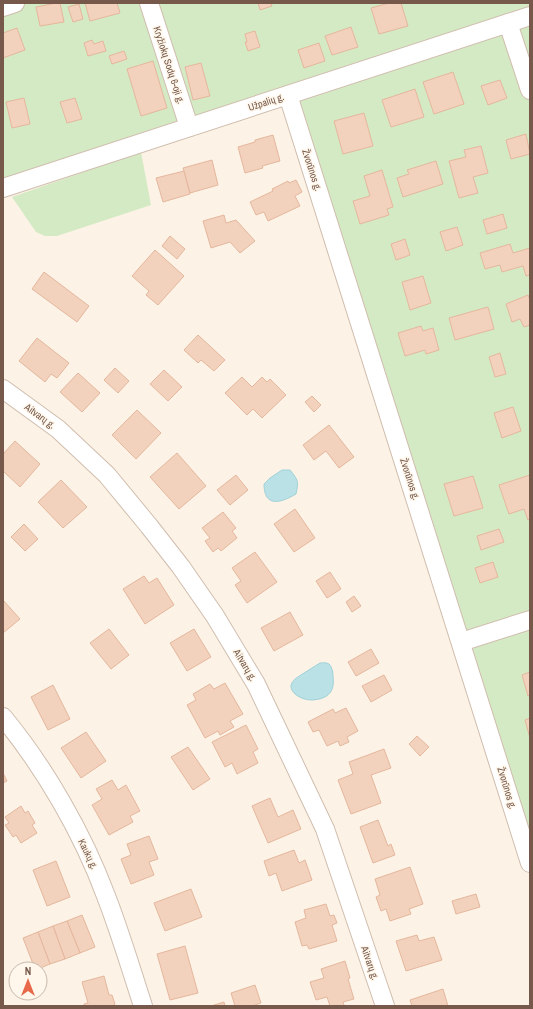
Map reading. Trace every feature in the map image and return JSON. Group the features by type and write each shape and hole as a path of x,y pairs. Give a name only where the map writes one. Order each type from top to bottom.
{"street":[{"path":"3,7 15,3"},
{"name":"Kryžiokų Sodų 6-oji g.","path":"149,3 189,127"},
{"name":"Užpalių g.","path":"3,188 530,16"},
{"path":"508,23 530,90"},
{"name":"Žvorūnos g.","path":"288,95 530,863"},
{"name":"Aitvarų g.","path":"3,389 58,429 107,475 181,567 215,616 256,684 325,829 385,1006"},
{"path":"461,642 530,620"},
{"name":"Kaukų g.","path":"3,717 38,765 67,812 92,862 119,932 143,1006"}],"green space":[{"path":"3,3 530,3 530,856 279,91 3,178"},
{"path":"141,152 151,205 57,236 45,236 36,232 12,197"}],"water":[{"path":"282,470 290,470 296,479 298,483 296,494 285,500 270,500 265,492 264,484"},
{"path":"320,663 328,663 330,665 333,673 332,690 323,698 308,700 299,697 292,690 291,684 298,677"}],"building":[{"path":"60,3 64,22 40,26 36,7"},
{"path":"85,3 117,3 120,13 90,21"},
{"path":"258,3 271,3 272,6 260,10"},
{"path":"389,3 401,3 408,26 379,34 371,8"},
{"path":"79,4 83,19 73,22 68,7"},
{"path":"351,27 358,47 332,55 325,36"},
{"path":"17,28 25,50 3,58 3,33"},
{"path":"255,31 260,47 248,51 245,42 247,42 245,34"},
{"path":"92,40 94,44 103,41 106,51 88,56 84,43"},
{"path":"319,43 325,61 304,68 298,50"},
{"path":"124,51 127,59 112,64 109,56"},
{"path":"153,61 167,108 141,116 127,69"},
{"path":"201,63 210,96 193,100 185,67"},
{"path":"453,72 464,104 434,114 423,82"},
{"path":"500,80 507,98 488,105 481,86"},
{"path":"415,89 424,117 391,127 382,100"},
{"path":"24,98 30,124 12,128 6,102"},
{"path":"75,98 82,119 67,123 60,102"},
{"path":"364,113 373,146 343,154 334,121"},
{"path":"526,134 530,154 511,159 506,140"},
{"path":"273,135 280,161 245,173 238,147"},
{"path":"481,146 488,173 473,177 478,193 459,198 449,161 466,157 464,150"},
{"path":"212,160 218,185 190,193 183,168"},
{"path":"436,161 443,184 403,197 397,178 409,174 407,170"},
{"path":"382,170 393,207 387,209 389,215 360,224 353,201 370,196 364,176"},
{"path":"184,171 190,194 163,202 156,178"},
{"path":"296,180 302,192 295,196 300,206 268,221 264,212 256,215 250,202 273,191 272,189 288,181 289,183"},
{"path":"503,214 507,228 487,234 483,220"},
{"path":"224,215 226,223 236,220 255,241 240,253 230,242 211,248 203,221"},
{"path":"457,227 463,245 446,251 440,232"},
{"path":"170,236 185,249 177,259 162,246"},
{"path":"405,239 410,255 396,260 391,244"},
{"path":"510,244 513,253 530,248 530,275 526,276 523,266 502,272 500,265 485,269 480,253"},
{"path":"155,250 184,276 158,305 146,295 149,291 132,276"},
{"path":"44,272 89,306 77,322 32,289"},
{"path":"423,276 431,303 410,310 402,282"},
{"path":"528,295 530,300 530,325 524,327 520,319 512,322 506,304"},
{"path":"488,307 494,329 455,340 449,318"},
{"path":"421,326 423,331 433,328 439,350 426,354 425,350 405,356 398,333"},
{"path":"198,335 225,360 214,371 201,360 198,363 184,350"},
{"path":"37,338 69,363 57,378 51,374 45,382 19,361"},
{"path":"500,353 506,374 495,377 489,357"},
{"path":"115,368 129,381 118,393 104,380"},
{"path":"164,370 182,387 168,401 150,384"},
{"path":"78,373 100,393 82,412 60,392"},
{"path":"242,377 252,387 262,377 267,382 270,379 286,395 262,418 253,409 247,415 225,393"},
{"path":"312,396 321,405 314,412 305,402"},
{"path":"513,407 521,431 502,438 494,413"},
{"path":"137,410 161,433 136,459 112,435"},
{"path":"329,425 354,457 339,468 326,451 314,460 303,445"},
{"path":"15,441 40,464 20,487 3,471 3,454"},
{"path":"177,453 206,486 179,509 150,477"},
{"path":"236,475 248,490 230,505 217,490"},
{"path":"530,475 530,519 528,520 524,509 509,514 499,485"},
{"path":"473,476 483,508 454,516 444,484"},
{"path":"61,480 87,507 63,528 38,502"},
{"path":"295,509 315,538 294,552 274,524"},
{"path":"223,512 236,528 232,531 237,538 221,551 218,548 213,552 205,541 210,538 202,528"},
{"path":"24,524 38,539 25,551 11,537"},
{"path":"499,529 504,542 481,550 477,536"},
{"path":"255,552 277,582 247,603 235,585 241,581 232,568"},
{"path":"493,562 498,577 480,583 475,568"},
{"path":"330,572 341,589 327,598 316,581"},
{"path":"144,576 149,583 157,578 174,605 145,624 123,589"},
{"path":"354,596 361,606 352,612 346,602"},
{"path":"3,600 20,619 3,633"},
{"path":"290,612 303,635 274,651 261,628"},
{"path":"109,629 129,655 111,669 90,643"},
{"path":"194,629 211,657 187,671 170,643"},
{"path":"371,649 379,663 356,676 348,662"},
{"path":"530,672 530,695 528,696 522,675"},
{"path":"384,675 392,690 371,702 362,686"},
{"path":"225,683 243,714 230,721 234,727 220,735 218,731 205,738 187,705 196,700 193,694 210,684 214,689"},
{"path":"53,685 70,719 48,730 31,697"},
{"path":"346,708 358,731 347,737 349,742 340,746 338,741 327,746 319,730 313,732 308,722 333,709 335,713"},
{"path":"530,718 530,738 525,720"},
{"path":"246,725 258,749 253,752 258,763 237,774 232,763 225,767 212,742"},
{"path":"86,732 106,761 81,778 61,748"},
{"path":"417,736 429,747 420,756 409,744"},
{"path":"188,747 210,779 193,790 171,757"},
{"path":"384,749 391,768 371,775 381,803 351,814 338,780 353,774 349,762"},
{"path":"3,773 7,781 3,783"},
{"path":"112,780 118,790 126,785 140,811 130,816 133,822 109,835 92,805 102,799 96,789"},
{"path":"270,798 278,817 293,810 301,829 268,843 252,806"},
{"path":"21,806 25,813 28,811 35,823 32,825 37,833 21,843 16,835 13,837 5,825 9,823 5,817"},
{"path":"378,820 388,846 391,844 395,855 373,863 360,827"},
{"path":"149,836 158,859 149,862 154,875 131,884 121,859 131,855 127,844"},
{"path":"294,850 299,863 305,860 312,880 282,891 276,873 269,876 264,861"},
{"path":"56,861 70,897 47,906 33,870"},
{"path":"410,867 423,904 409,909 411,914 390,921 386,909 381,911 376,897 380,895 375,879"},
{"path":"191,889 202,917 165,931 154,903"},
{"path":"476,894 480,907 456,914 452,901"},
{"path":"326,904 330,916 334,915 337,923 332,925 337,941 309,949 307,945 302,946 295,922 306,918 304,910"},
{"path":"82,915 95,947 80,953 67,921"},
{"path":"67,921 80,953 65,959 53,926"},
{"path":"53,926 65,959 50,964 38,932"},
{"path":"38,932 50,964 48,965 48,961 32,961 23,938"},
{"path":"417,935 419,941 434,937 442,960 406,971 396,941"},
{"path":"185,946 198,993 170,1000 157,954"},
{"path":"345,961 350,978 348,979 354,999 343,1002 344,1005 342,1006 330,1006 327,997 316,1000 310,982 324,978 321,969"},
{"path":"104,976 109,995 112,995 115,1004 112,1006 84,1006 84,1004 88,1003 82,982"},
{"path":"255,985 261,1003 252,1006 235,1006 231,993"},
{"path":"443,989 448,1006 412,1006 410,1000"},
{"path":"224,1002 225,1006 211,1006"}]}
